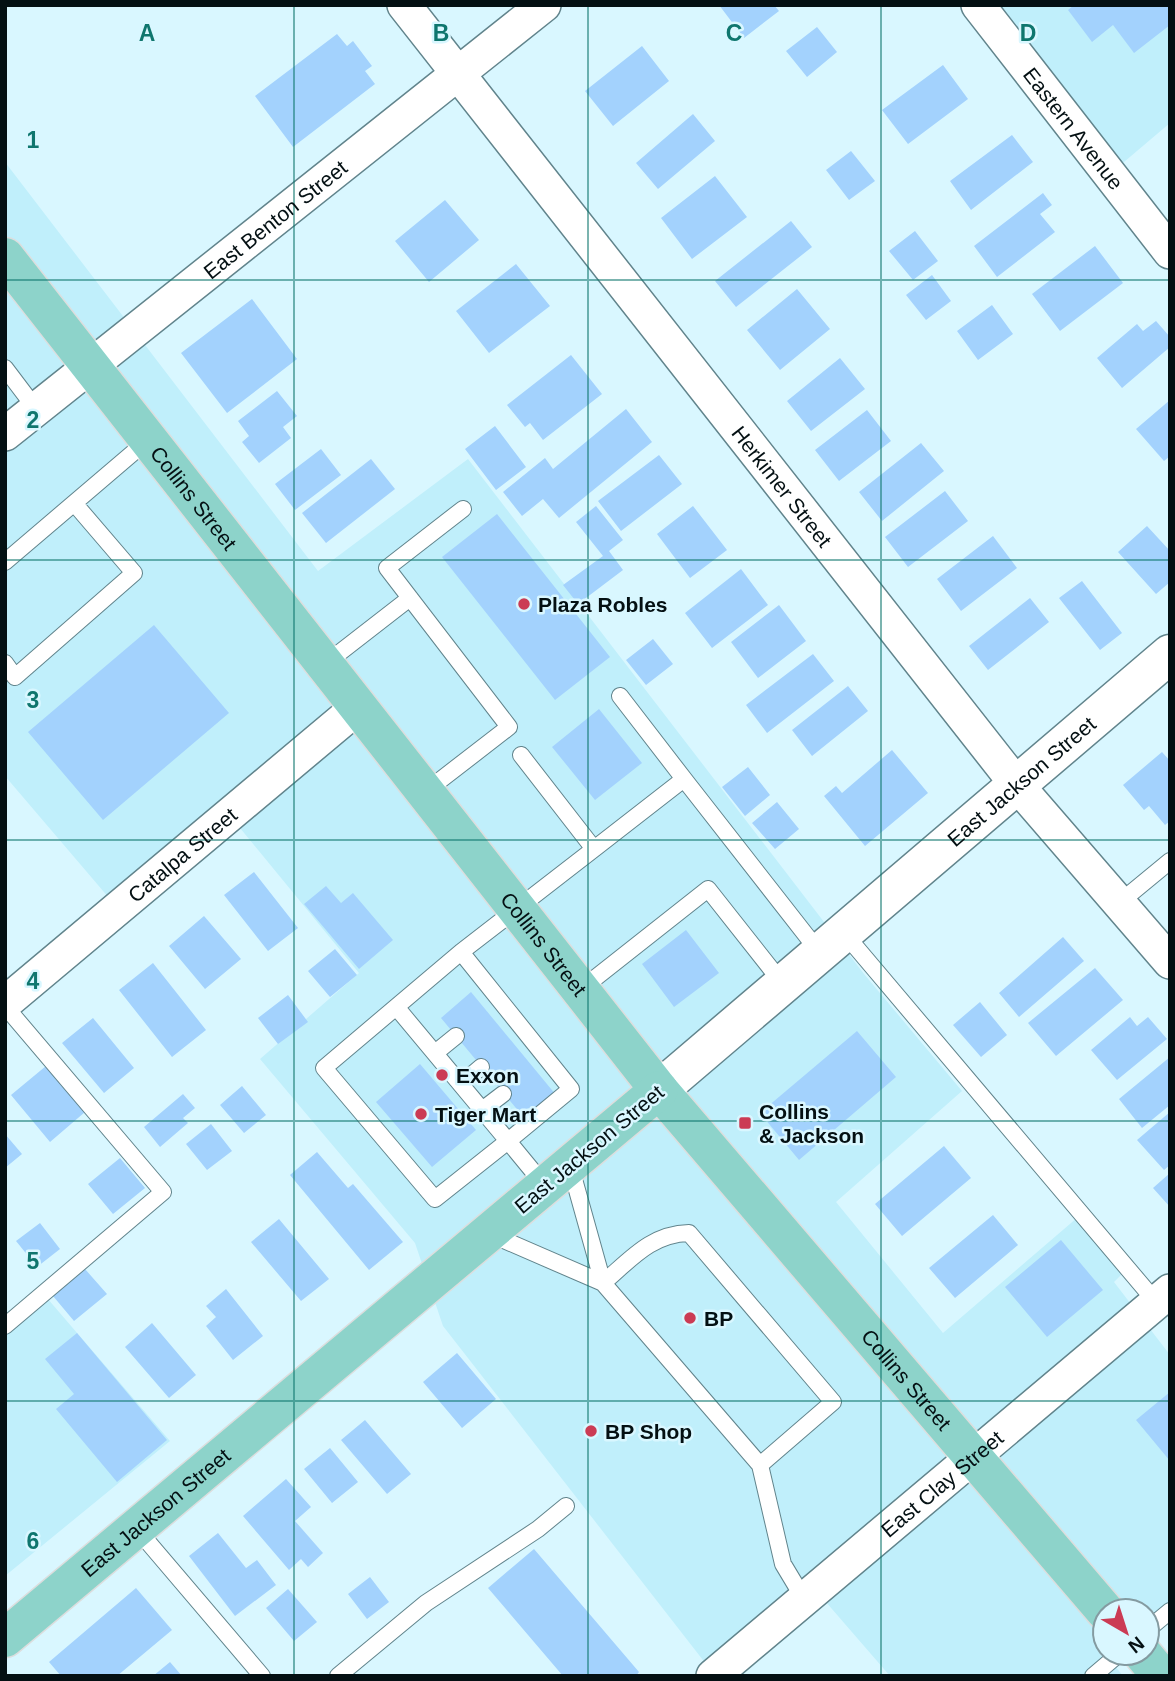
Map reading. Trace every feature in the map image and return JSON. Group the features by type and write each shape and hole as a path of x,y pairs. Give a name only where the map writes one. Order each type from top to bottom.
{"main road":[{"name":"Collins Street","path":"5,257 659,1090 1093,1597"},
{"name":"East Jackson Street","path":"5,1638 659,1090"}],"street":[{"name":"Herkimer Street","path":"404,5 1017,785 1170,962"},
{"name":"East Benton Street","path":"5,434 544,5"},
{"name":"Eastern Avenue","path":"978,5 1170,252"},
{"name":"East Jackson Street","path":"659,1090 1170,654"},
{"name":"Catalpa Street","path":"5,1004 358,707"},
{"name":"East Clay Street","path":"713,1676 1163,1297"}],"lane":[{"path":"5,368 36,409"},
{"path":"5,562 148,440"},
{"path":"5,663 15,677 134,573 74,503"},
{"path":"425,792 509,727 387,568 463,509"},
{"path":"325,664 411,598"},
{"path":"620,696 684,779 832,943 1163,1297"},
{"path":"521,755 594,849"},
{"path":"461,952 494,1006 541,1063 571,1089 435,1199 324,1068 461,952 684,779"},
{"path":"1119,903 1170,861"},
{"path":"580,990 709,889 783,984"},
{"path":"5,1004 163,1192 5,1326"},
{"path":"397,1007 508,1141 557,1176 603,1283 760,1465 783,1564 804,1598"},
{"path":"435,1054 456,1036"},
{"path":"461,1084 481,1067"},
{"path":"482,1110 503,1094"},
{"path":"488,1233 603,1283"},
{"path":"603,1283 649,1244 672,1233 689,1233 833,1402 760,1465"},
{"path":"338,1676 426,1603 538,1529 566,1506"},
{"path":"136,1528 262,1676"}],"shaded area":[{"path":"983,5 1170,5 1170,123 1111,173"},
{"path":"5,162 318,571 468,459 864,974 962,1091 836,1202 943,1333 1078,1217 1124,1272 1114,1282 1170,1355 1170,1606 1161,1614 1161,1597 1091,1597 1091,1667 1116,1667 1123,1676 890,1676 806,1579 706,1664 443,1326 415,1243 260,1059 359,973 231,817 121,912 5,776"},
{"path":"47,1298 170,1441 5,1576 5,1332"}],"building":[{"path":"719,5 774,5 779,11 744,38"},
{"path":"1074,5 1170,5 1170,25 1134,53 1113,25 1092,42 1068,10"},
{"path":"817,27 837,52 807,77 786,51"},
{"path":"337,34 347,46 353,41 372,66 365,71 375,84 293,147 255,96"},
{"path":"642,46 669,81 613,126 585,91"},
{"path":"943,65 968,99 908,144 882,110"},
{"path":"693,114 715,141 658,189 636,163"},
{"path":"1012,135 1033,162 971,210 950,181"},
{"path":"851,151 875,181 849,200 826,170"},
{"path":"715,176 747,217 692,259 661,218"},
{"path":"1043,193 1052,205 1040,214 1055,232 997,277 974,246"},
{"path":"445,200 479,240 429,282 395,241"},
{"path":"791,221 812,247 736,307 715,281"},
{"path":"915,231 938,261 913,280 889,251"},
{"path":"1095,246 1123,283 1060,331 1032,294"},
{"path":"516,264 550,306 489,353 456,311"},
{"path":"932,275 951,301 926,320 906,295"},
{"path":"797,289 830,329 780,370 747,330"},
{"path":"252,299 297,359 227,413 181,353"},
{"path":"992,305 1013,334 978,360 957,331"},
{"path":"1156,321 1170,337 1170,347 1122,388 1097,358 1137,324 1143,331"},
{"path":"571,355 602,394 543,440 530,423 525,427 507,405"},
{"path":"840,358 865,389 811,431 787,401"},
{"path":"277,391 297,416 283,427 291,438 259,463 242,442 249,436 238,421"},
{"path":"1170,400 1170,456 1164,461 1136,429"},
{"path":"626,409 652,442 559,518 543,499 522,516 503,492 545,458 553,469"},
{"path":"867,410 891,441 839,481 815,450"},
{"path":"495,426 526,467 496,490 465,449"},
{"path":"921,443 944,471 882,521 859,492"},
{"path":"321,449 341,475 295,510 275,484"},
{"path":"659,455 682,484 621,531 598,501"},
{"path":"371,459 395,489 326,543 302,513"},
{"path":"945,491 968,521 908,567 885,537"},
{"path":"596,506 623,540 609,551 623,570 578,604 563,585 603,556 576,522"},
{"path":"693,506 727,550 690,578 657,534"},
{"path":"497,514 610,657 555,700 442,557"},
{"path":"1147,526 1170,551 1170,582 1156,594 1118,552"},
{"path":"993,536 1017,568 961,611 937,579"},
{"path":"741,569 768,605 712,648 685,613"},
{"path":"1082,581 1122,633 1100,650 1059,598"},
{"path":"1030,598 1049,622 988,670 969,646"},
{"path":"779,605 806,641 758,678 731,642"},
{"path":"154,625 229,713 103,820 28,732"},
{"path":"653,639 673,664 646,685 626,660"},
{"path":"813,654 834,681 767,733 746,705"},
{"path":"848,686 868,711 812,756 792,730"},
{"path":"599,709 642,763 595,800 552,747"},
{"path":"892,750 928,793 865,846 824,796 836,786 842,793"},
{"path":"1162,752 1170,761 1170,821 1165,825 1149,806 1144,810 1123,785"},
{"path":"748,767 770,795 745,816 722,787"},
{"path":"777,802 799,829 775,849 752,823"},
{"path":"254,872 298,928 268,951 224,895"},
{"path":"326,886 341,903 353,893 393,940 359,969 304,904"},
{"path":"204,916 241,959 205,989 169,946"},
{"path":"686,930 719,973 674,1007 642,964"},
{"path":"1063,937 1084,961 1019,1017 999,993"},
{"path":"335,949 357,975 330,997 308,971"},
{"path":"153,963 206,1030 172,1057 119,990"},
{"path":"1095,968 1123,1000 1056,1056 1028,1023"},
{"path":"471,992 556,1095 526,1120 441,1018"},
{"path":"288,995 308,1022 278,1044 258,1018"},
{"path":"980,1002 1007,1035 981,1057 953,1025"},
{"path":"1130,1017 1137,1026 1148,1017 1167,1039 1117,1080 1091,1050"},
{"path":"93,1018 134,1068 104,1093 62,1043"},
{"path":"857,1031 896,1077 799,1160 760,1113"},
{"path":"1170,1057 1170,1105 1142,1128 1119,1099"},
{"path":"420,1064 476,1130 432,1167 376,1102"},
{"path":"46,1066 85,1112 50,1142 11,1095"},
{"path":"242,1086 266,1115 244,1133 220,1105"},
{"path":"183,1094 195,1108 183,1118 188,1123 160,1147 144,1127"},
{"path":"1170,1112 1170,1165 1164,1170 1137,1140"},
{"path":"211,1124 232,1151 207,1170 186,1144"},
{"path":"5,1134 22,1154 5,1168"},
{"path":"944,1146 971,1178 902,1236 875,1204"},
{"path":"317,1152 348,1188 353,1184 403,1242 369,1270 290,1175"},
{"path":"120,1158 145,1188 113,1214 88,1184"},
{"path":"1170,1173 1170,1207 1153,1188"},
{"path":"993,1215 1018,1245 955,1298 929,1268"},
{"path":"279,1219 329,1279 301,1301 251,1242"},
{"path":"40,1223 60,1249 37,1267 16,1241"},
{"path":"1061,1240 1103,1290 1047,1337 1005,1287"},
{"path":"85,1269 107,1294 74,1321 53,1296"},
{"path":"226,1289 263,1336 233,1360 206,1326 216,1317 206,1306"},
{"path":"152,1323 196,1375 169,1398 125,1347"},
{"path":"77,1333 167,1440 117,1482 56,1409 74,1394 45,1359"},
{"path":"457,1353 496,1399 462,1428 423,1382"},
{"path":"1170,1392 1170,1461 1136,1420"},
{"path":"365,1420 411,1474 387,1494 341,1440"},
{"path":"330,1448 358,1482 332,1503 304,1469"},
{"path":"286,1479 311,1507 295,1521 323,1553 308,1567 301,1559 289,1570 243,1516"},
{"path":"218,1533 246,1568 257,1560 276,1585 235,1616 189,1556"},
{"path":"534,1549 639,1672 636,1676 563,1676 488,1588"},
{"path":"370,1577 389,1602 367,1619 348,1594"},
{"path":"136,1588 172,1630 117,1676 61,1676 49,1662"},
{"path":"288,1589 317,1622 294,1641 266,1608"},
{"path":"170,1662 182,1676 153,1676"}],"place":[{"name":"Plaza Robles","path":"524,604"},
{"name":"Exxon","path":"442,1075"},
{"name":"Tiger Mart","path":"421,1114"},
{"name":"Collins & Jackson","path":"745,1123"},
{"name":"BP","path":"690,1318"},
{"name":"BP Shop","path":"591,1431"}]}
